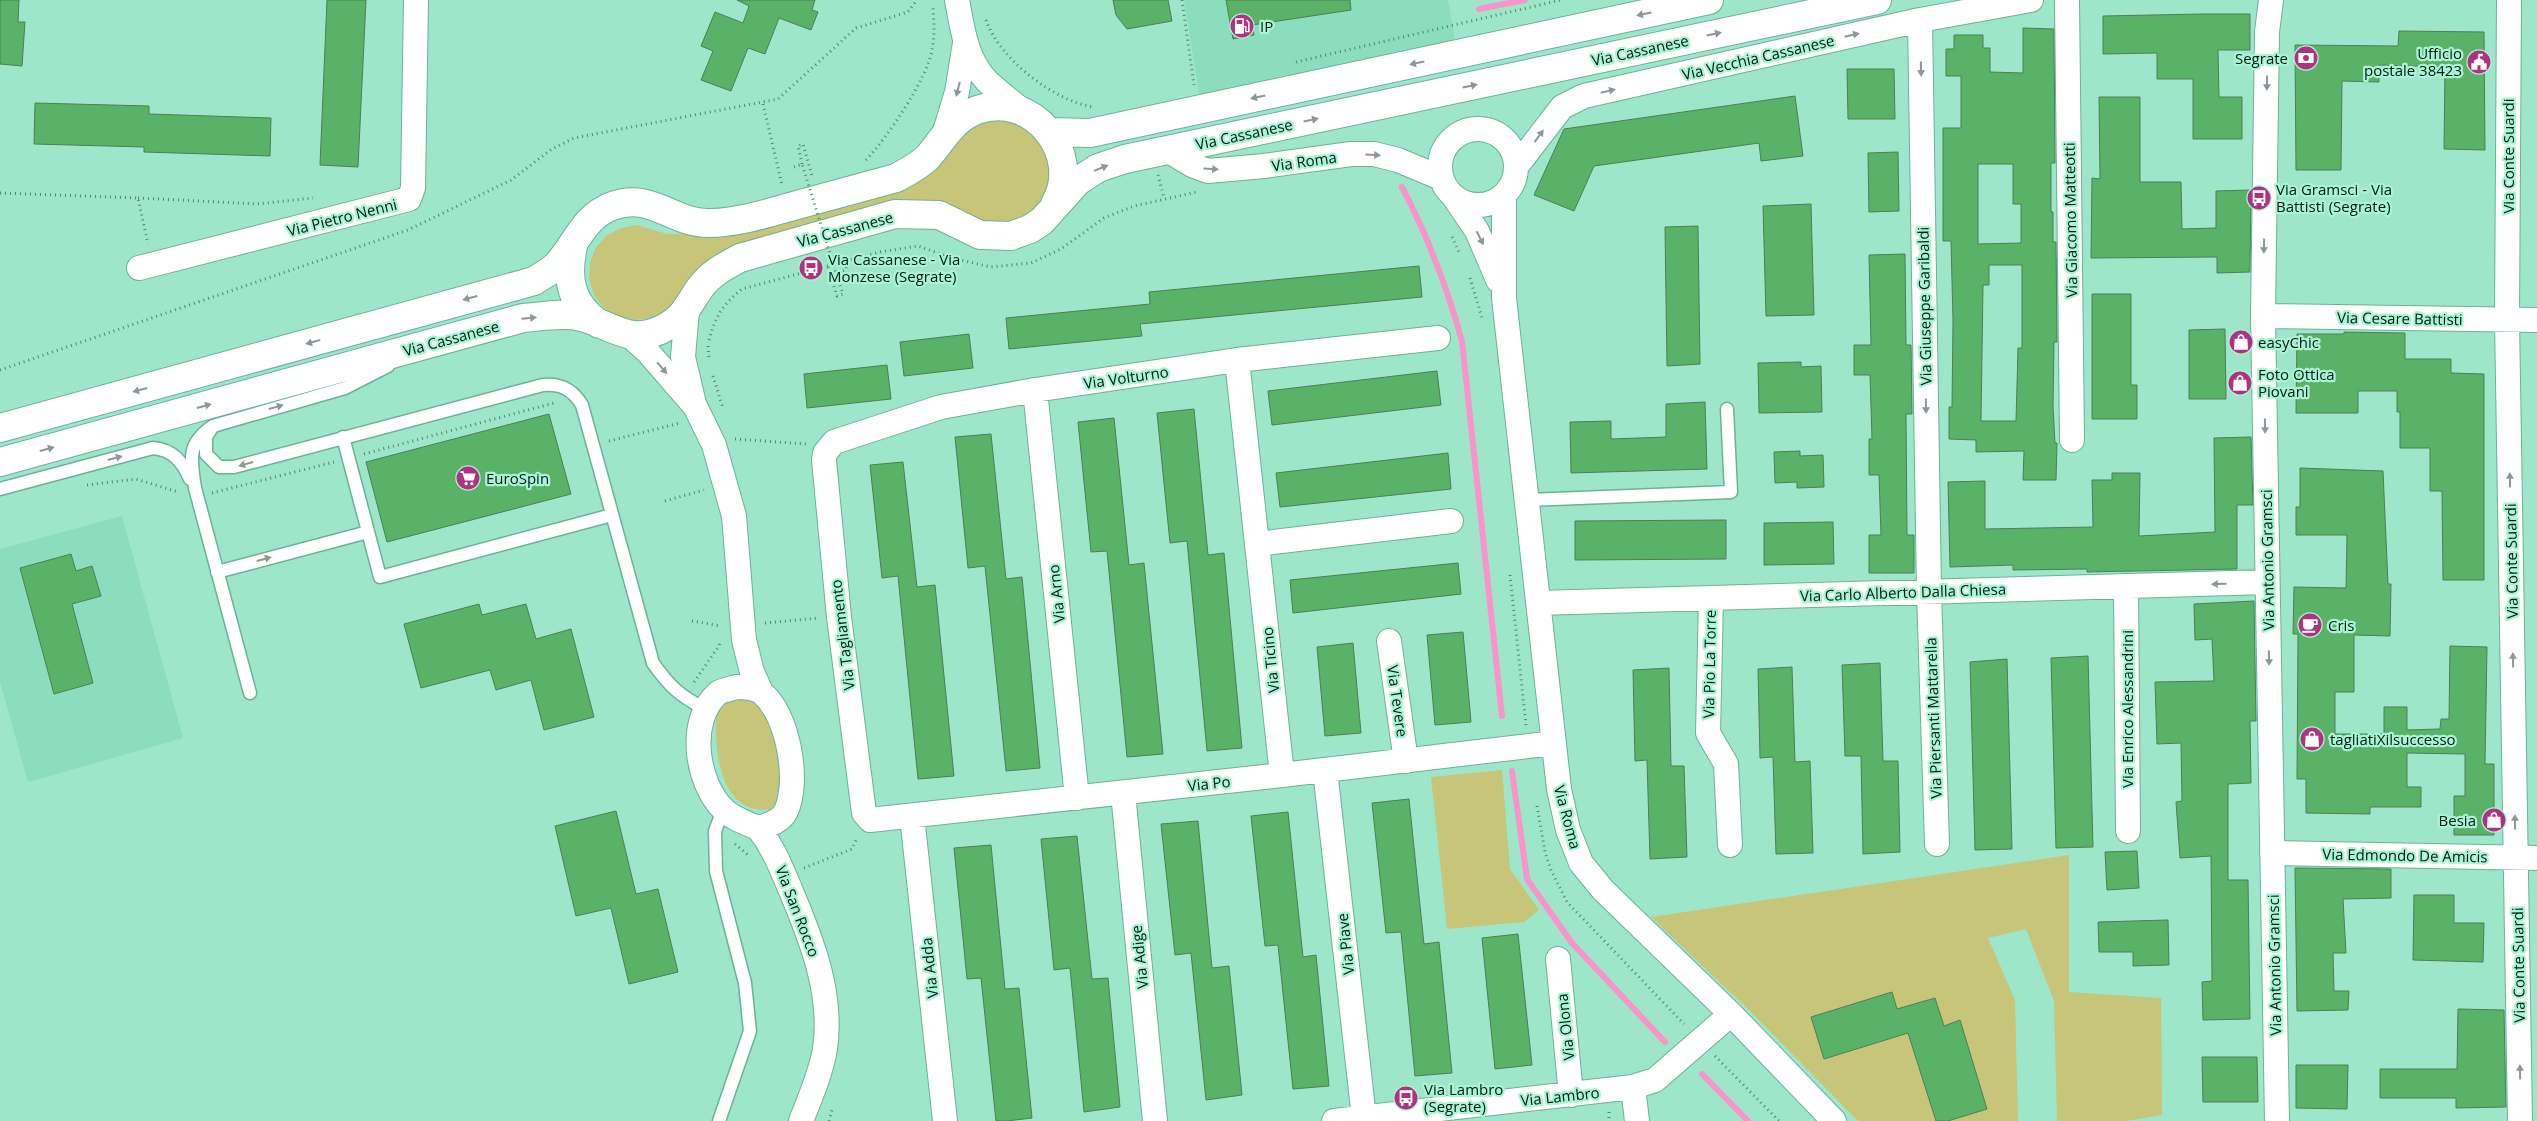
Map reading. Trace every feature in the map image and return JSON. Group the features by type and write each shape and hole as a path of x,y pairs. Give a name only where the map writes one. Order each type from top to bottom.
{"main road":[{"path":"1050,132 1090,133 1709,0"},
{"name":"Via Cassanese","path":"0,462 523,318 580,316 628,334 659,330 678,319 687,310 706,281 718,269 740,258 895,214 939,215 968,230 992,237 1011,236 1030,229 1042,221 1078,181 1098,168 1125,160 1162,162 1877,0"},
{"path":"600,325 581,307 571,288 568,267 573,246 580,232 594,216 624,203 647,203 686,220 708,224 740,221 896,178 927,158 958,120 979,109 1002,107 1026,113 1050,132 1061,154 1063,177 1058,199 1051,210"},
{"path":"0,428 534,280 555,267 573,246"}],"street":[{"name":"Via Pietro Nenni","path":"146,266 409,199 413,188 416,0"},
{"path":"957,0 965,41 977,69 986,80 1026,113"},
{"name":"Via Vecchia Cassanese","path":"1516,167 1562,107 1584,96 1920,20 2031,0"},
{"name":"Via Giacomo Matteotti","path":"2067,0 2072,440"},
{"path":"2262,0 2267,32"},
{"name":"Via Antonio Gramsci","path":"2271,0 2267,32 2263,316 2277,1121"},
{"name":"Via Conte Suardi","path":"2509,0 2507,319 2526,858 2520,1121"},
{"name":"Via Giuseppe Garibaldi","path":"1920,20 1929,592"},
{"path":"944,135 958,92 965,41"},
{"path":"1472,128 1485,129 1498,134 1508,142 1514,154 1516,167 1515,177 1504,194 1496,201 1474,205 1448,187 1439,165 1442,152 1449,141 1460,133 1472,128"},
{"name":"Via Roma","path":"1162,162 1192,165 1208,171 1264,166 1351,154 1374,154 1398,160 1448,187 1480,238 1504,298"},
{"name":"Via Roma","path":"1504,194 1504,298 1560,798 1568,830 1581,863 1603,890 1731,1014 1834,1121"},
{"path":"687,310 683,356 694,404"},
{"name":"Via Cesare Battisti","path":"2263,316 2537,320"},
{"path":"628,334 647,351 694,404 723,442 734,516 744,640 752,672 761,692 773,705 783,724 792,766 786,812 766,826 724,810 706,783 700,764 698,740 700,721 732,672 744,640"},
{"name":"Via Volturno","path":"827,450 834,442 941,408 1035,390 1237,360 1438,338"},
{"name":"Via Ticino","path":"1237,360 1282,776"},
{"name":"Via Arno","path":"1035,390 1077,798"},
{"name":"Via Tagliamento","path":"827,450 839,617 866,816"},
{"path":"1257,544 1451,522"},
{"name":"Via Carlo Alberto Dalla Chiesa","path":"1538,603 2267,582"},
{"name":"Via Enrico Alessandrini","path":"2126,586 2128,831"},
{"name":"Via Piersanti Mattarella","path":"1929,592 1937,844"},
{"name":"Via Pio La Torre","path":"1711,598 1708,733 1726,764 1730,845"},
{"name":"Via Tevere","path":"1389,641 1406,761"},
{"path":"712,700 736,687 749,688 761,692"},
{"name":"Via Po","path":"866,816 870,820 912,816 1282,776 1554,743"},
{"name":"Via Piave","path":"1325,770 1364,1118"},
{"name":"Via Adige","path":"1123,793 1156,1121"},
{"name":"Via Adda","path":"912,816 945,1121"},
{"name":"Via San Rocco","path":"766,826 783,874 814,945 826,1018 825,1049 801,1121"},
{"name":"Via Edmondo De Amicis","path":"2272,853 2526,858"},
{"name":"Via Olona","path":"1558,959 1571,1095"},
{"name":"Via Lambro","path":"1334,1121 1633,1088 1654,1080 1731,1014"},
{"path":"1633,1088 1637,1121"}],"lane":[{"path":"250,693 195,488 192,464 193,448 200,437 213,426 345,388 435,342"},
{"path":"213,426 206,438 206,454 214,463 226,468 543,385 561,386 571,391 582,405 653,663 667,684 685,698 712,700"},
{"path":"1528,500 1731,492 1728,409"},
{"path":"343,437 380,576 612,515"},
{"path":"0,489 153,448 170,452 179,460 195,488"},
{"path":"217,572 368,532"},
{"path":"719,1121 750,1031 745,983 716,871 714,831 724,810"}],"path":[{"path":"790,184 781,186 763,104 778,99 856,28 908,12 917,0"},
{"path":"860,163 866,160 877,148 902,113 925,70 932,52 933,0"},
{"path":"1182,0 1194,85"},
{"path":"1290,63 1561,0"},
{"path":"985,17 991,34 1002,50 1028,74 1068,100 1095,107"},
{"path":"1185,88 1204,83"},
{"path":"820,175 812,177 804,144 798,146 843,294 837,296 828,267"},
{"path":"1162,162 1164,198"},
{"path":"794,167 802,164"},
{"path":"0,193 258,204 320,198"},
{"path":"138,198 146,266"},
{"path":"709,364 708,343 714,320 726,301 742,289 846,262 847,270 836,273"},
{"path":"712,373 724,411"},
{"path":"723,442 827,450"},
{"path":"665,500 705,490"},
{"path":"783,874 820,863 852,849 866,816"}],"shaded area":[{"path":"1184,0 1448,0 1455,39 1200,99"},
{"path":"999,119 1021,126 1036,138 1046,154 1050,172 1049,189 1041,205 1028,217 1009,224 992,227 961,214 705,265 680,291 672,304 660,314 646,319 631,320 616,316 603,307 594,295 589,279 590,262 596,247 607,235 621,228 637,225 667,234 710,234 810,207 982,121"},
{"path":"122,516 183,738 28,782 0,682 0,549"},
{"path":"736,691 763,704 786,758 778,799 772,809 754,809 741,802 730,792 723,777 716,743 716,711"},
{"path":"1502,770 1510,869 1539,910 1524,922 1447,929 1431,777"},
{"path":"2069,855 2069,992 2161,998 2162,1115 2126,1121 2057,1121 2054,1001 2026,929 1988,938 2015,1000 2018,1121 1858,1121 1752,1013 1651,917"}],"building":[{"path":"0,0 19,0 18,22 25,22 22,66 0,64"},
{"path":"327,0 366,0 358,167 320,165"},
{"path":"737,0 815,0 812,10 818,12 811,30 779,18 765,54 748,48 731,91 701,80 713,51 701,46 715,12 743,23 749,6"},
{"path":"1113,0 1168,0 1172,21 1127,29 1116,15"},
{"path":"1226,0 1350,0 1351,10 1252,25 1254,35 1233,39"},
{"path":"2250,14 2250,50 2218,50 2219,97 2242,97 2242,139 2193,139 2193,79 2157,79 2157,53 2103,54 2103,16"},
{"path":"2023,28 2054,29 2055,163 2051,163 2051,212 2053,212 2053,242 2056,242 2057,342 2054,342 2053,407 2055,443 2057,443 2056,480 2023,480 2024,451 1976,452 1976,440 1949,439 1949,407 1952,407 1953,321 1951,241 1943,241 1943,128 1961,128 1961,76 1946,76 1946,49 1954,49 1954,35 1983,35 1983,48 1990,48 1990,72 2023,73","holes":["1978,164 2013,164 2013,204 2021,204 2021,243 1978,244","1989,265 2022,265 2022,348 2018,348 2016,421 1981,421 1983,285 1989,285"]},
{"path":"2399,31 2484,32 2485,150 2444,149 2445,67 2379,65 2379,82 2342,81 2341,170 2296,170 2295,45 2398,46"},
{"path":"1847,69 1894,69 1895,119 1848,119"},
{"path":"1795,96 1803,156 1761,161 1759,143 1594,166 1574,211 1534,195 1564,129"},
{"path":"2099,97 2140,97 2140,182 2181,182 2182,229 2216,228 2216,191 2251,190 2250,272 2217,273 2217,257 2091,258 2092,178 2100,179"},
{"path":"35,103 149,106 149,114 271,118 270,156 144,152 144,147 34,144"},
{"path":"1898,152 1899,211 1869,212 1868,153"},
{"path":"1811,204 1814,315 1766,316 1763,206"},
{"path":"1698,226 1700,364 1667,366 1665,227"},
{"path":"1905,254 1906,345 1911,345 1912,414 1906,414 1907,535 1914,535 1914,573 1869,573 1869,535 1881,535 1879,475 1869,475 1869,439 1872,439 1870,375 1854,375 1854,345 1871,345 1869,255"},
{"path":"1419,266 1422,297 1140,324 1142,336 1009,349 1006,318 1150,304 1149,292"},
{"path":"2092,294 2131,294 2131,385 2137,385 2137,419 2092,419"},
{"path":"2225,329 2226,399 2189,399 2189,330"},
{"path":"2344,332 2405,333 2405,359 2451,359 2451,373 2484,374 2484,580 2443,580 2442,491 2430,491 2430,448 2400,448 2400,412 2397,412 2397,391 2358,391 2358,413 2296,413 2297,334 2344,334"},
{"path":"969,334 973,368 904,376 900,342"},
{"path":"1801,362 1801,367 1821,366 1822,412 1759,413 1758,363"},
{"path":"887,365 891,399 807,408 804,374"},
{"path":"1437,371 1441,405 1272,425 1268,391"},
{"path":"1705,402 1707,469 1571,473 1570,422 1611,421 1611,439 1666,437 1666,404"},
{"path":"1194,409 1208,555 1224,553 1242,748 1207,751 1187,541 1170,543 1157,413"},
{"name":"EuroSpin","path":"549,414 571,494 387,542 366,462"},
{"path":"1114,418 1129,565 1144,563 1163,754 1127,757 1107,551 1091,552 1078,422"},
{"path":"991,434 1006,579 1022,577 1040,768 1006,771 985,566 968,568 955,437"},
{"path":"2251,437 2253,505 2237,505 2237,569 2087,572 2087,569 2013,570 2013,565 1950,567 1948,482 1985,481 1985,529 2093,527 2092,480 2112,480 2112,473 2140,473 2139,536 2215,532 2214,438"},
{"path":"1800,451 1800,456 1823,455 1824,487 1797,488 1797,482 1775,483 1774,452"},
{"path":"1448,453 1451,489 1280,507 1276,473"},
{"path":"903,462 917,587 935,585 954,776 918,779 898,576 882,578 870,465"},
{"path":"2300,468 2383,471 2388,584 2391,584 2390,636 2354,635 2354,692 2335,692 2335,734 2384,734 2384,707 2407,707 2407,730 2440,729 2441,719 2449,719 2450,646 2487,647 2485,764 2494,764 2494,835 2454,835 2454,796 2465,796 2465,754 2407,753 2407,787 2421,787 2421,807 2370,807 2370,814 2306,813 2306,779 2297,779 2298,634 2293,634 2294,587 2346,588 2347,535 2296,535 2296,507 2300,507"},
{"path":"1726,520 1726,559 1575,560 1575,521"},
{"path":"1833,522 1834,564 1764,565 1764,523"},
{"path":"71,554 76,571 92,566 101,596 72,604 93,683 54,694 20,568"},
{"path":"1458,563 1461,594 1293,613 1290,580"},
{"path":"2254,601 2256,721 2250,721 2251,783 2228,784 2228,880 2248,880 2250,1019 2203,1020 2202,982 2212,981 2211,856 2180,858 2176,802 2182,801 2181,743 2157,744 2155,682 2214,681 2212,639 2195,640 2194,604"},
{"path":"479,604 482,615 526,604 536,639 571,629 594,717 544,730 531,680 496,690 490,670 421,688 404,624"},
{"path":"1463,632 1471,722 1435,725 1427,635"},
{"path":"1353,643 1361,733 1325,736 1317,647"},
{"path":"2088,656 2093,847 2056,848 2051,658"},
{"path":"2007,659 2012,849 1975,850 1970,662"},
{"path":"1880,663 1883,761 1898,761 1900,852 1863,854 1861,756 1845,756 1842,665"},
{"path":"1792,667 1795,762 1810,761 1813,853 1776,854 1773,757 1760,758 1758,669"},
{"path":"1669,668 1671,766 1684,766 1687,857 1650,859 1647,760 1635,761 1633,670"},
{"path":"1409,799 1424,944 1439,942 1452,1073 1415,1076 1401,932 1386,933 1372,803"},
{"path":"616,811 636,894 658,889 678,972 629,984 611,908 576,916 555,826"},
{"path":"1288,812 1303,957 1316,955 1329,1086 1293,1089 1278,945 1265,946 1251,816"},
{"path":"1198,821 1212,968 1229,966 1242,1095 1206,1100 1191,953 1175,955 1161,824"},
{"path":"1077,836 1092,979 1108,978 1120,1107 1084,1112 1070,968 1054,970 1041,839"},
{"path":"991,845 1005,989 1019,988 1032,1118 1007,1121 996,1121 981,978 967,979 954,848"},
{"path":"2137,851 2139,888 2107,890 2105,852"},
{"path":"2295,868 2391,869 2391,898 2343,899 2346,953 2333,953 2334,991 2349,991 2348,1010 2297,1011"},
{"path":"2414,895 2454,895 2454,923 2484,923 2483,962 2413,960"},
{"path":"2168,920 2169,965 2133,966 2133,952 2099,952 2098,922"},
{"path":"1518,934 1532,1065 1495,1069 1482,938"},
{"path":"1892,992 1897,1009 1935,998 1944,1026 1960,1020 1987,1109 1948,1121 1936,1121 1908,1033 1824,1059 1811,1017"},
{"path":"2458,1009 2504,1010 2506,1107 2456,1108 2456,1098 2380,1098 2380,1069 2457,1069"},
{"path":"2202,1057 2257,1057 2258,1102 2203,1102"},
{"path":"2296,1065 2348,1065 2347,1109 2296,1108"}],"waterway":[{"path":"1479,9 1525,0"},
{"path":"1402,187 1436,262 1462,341 1502,716"},
{"path":"1512,771 1527,879 1572,943 1665,1042"},
{"path":"1702,1074 1748,1121"}],"place":[{"name":"IP","path":"1242,26"},
{"name":"Segrate","path":"2306,58"},
{"name":"Ufficio postale 38423","path":"2479,62"},
{"name":"Via Gramsci - Via Battisti (Segrate)","path":"2259,198"},
{"name":"Via Cassanese - Via Monzese (Segrate)","path":"811,268"},
{"name":"easyChic","path":"2241,342"},
{"name":"Foto Ottica Piovani","path":"2240,383"},
{"name":"EuroSpin","path":"468,478"},
{"name":"Cris","path":"2310,625"},
{"name":"tagliatiXilsuccesso","path":"2312,739"},
{"name":"Besia","path":"2494,820"},
{"name":"Via Lambro (Segrate)","path":"1406,1098"}]}
